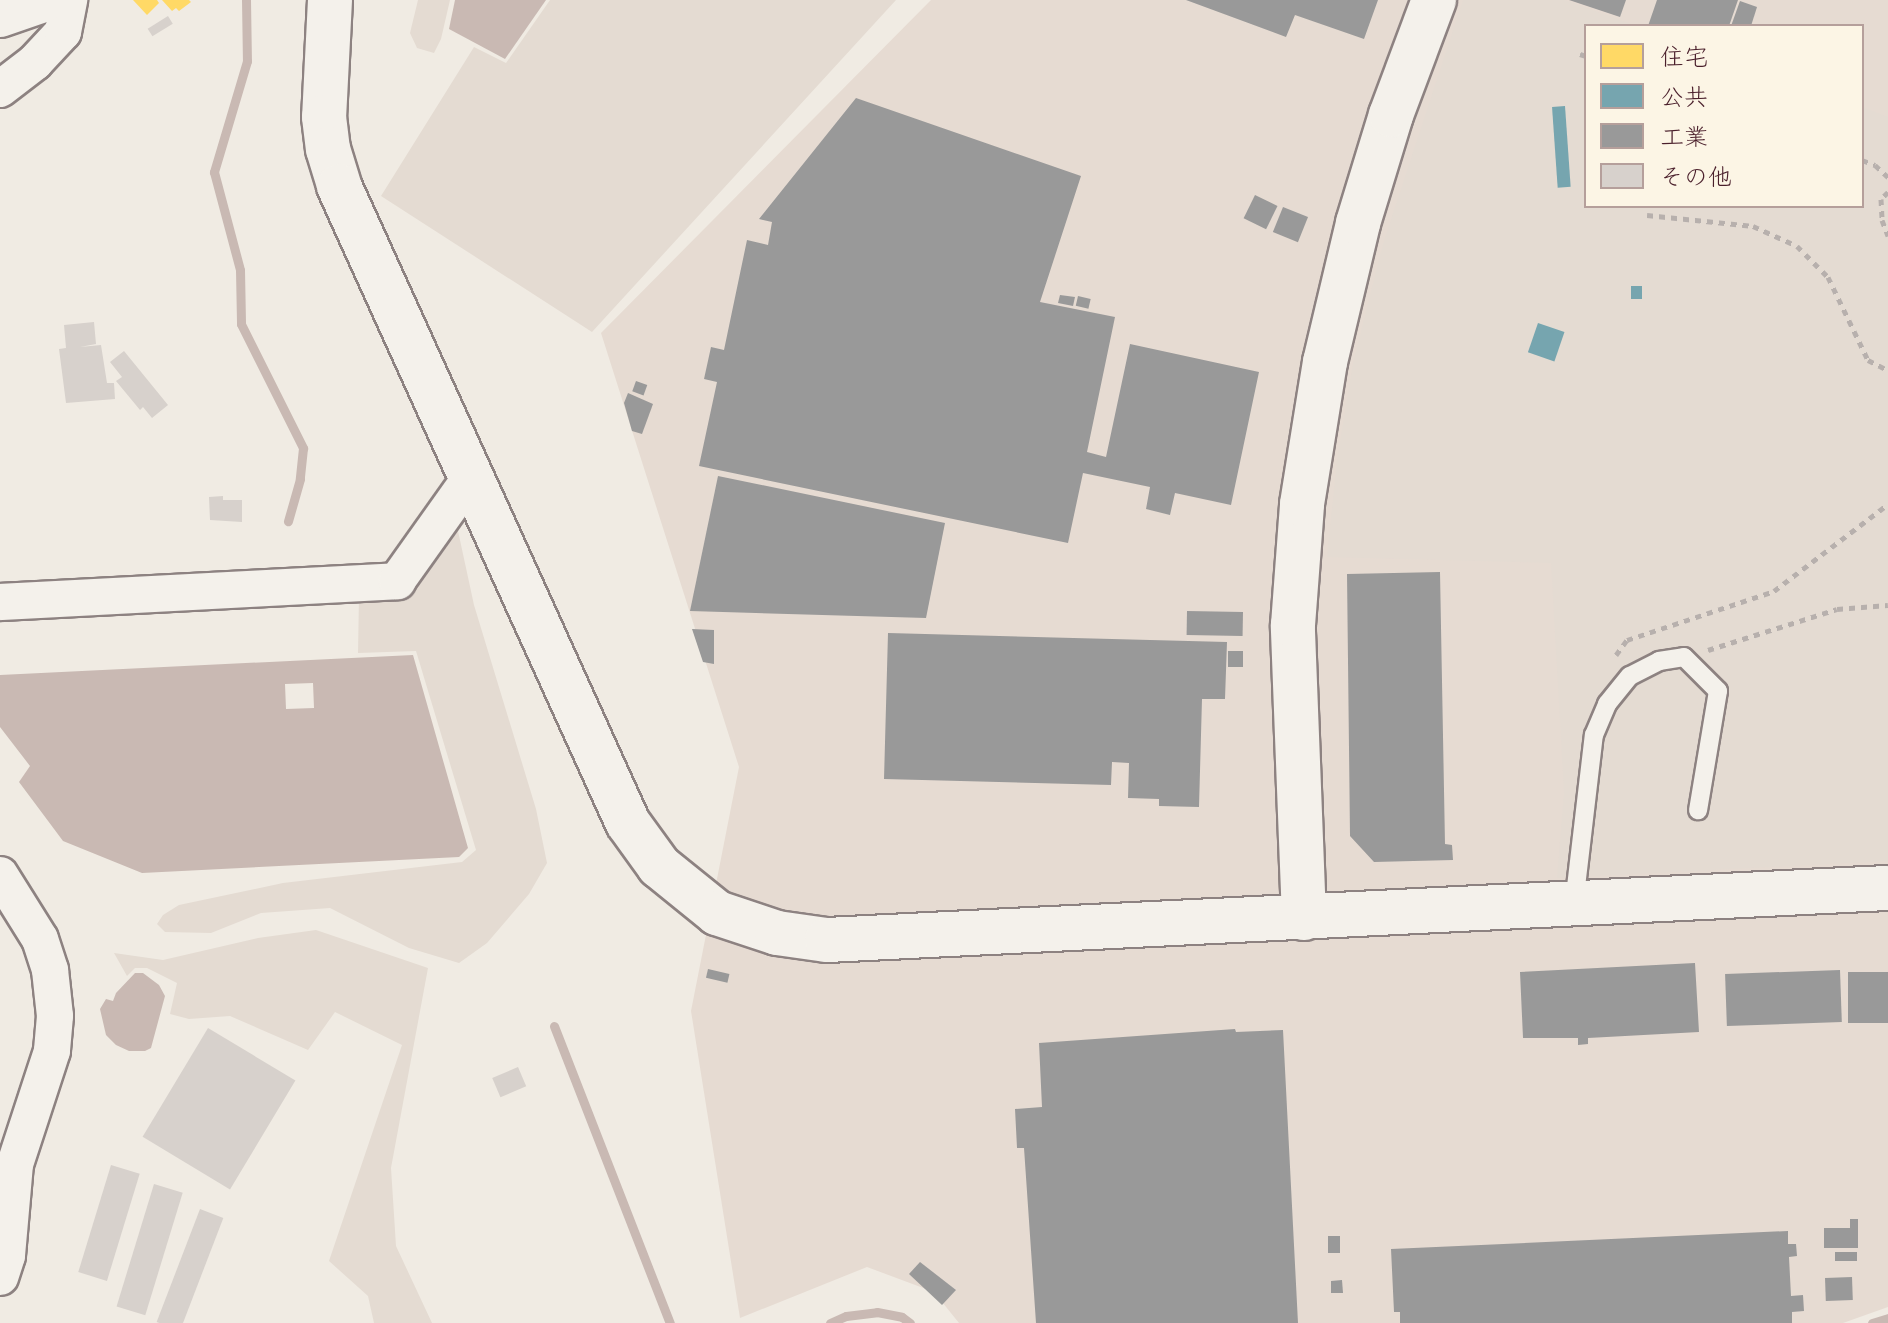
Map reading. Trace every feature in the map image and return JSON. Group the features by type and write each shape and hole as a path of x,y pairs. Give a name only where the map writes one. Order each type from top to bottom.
{"street":[{"path":"0,15 43,0"},
{"path":"0,89 35,62 63,32 69,0"},
{"path":"330,0 324,117 335,174 628,823 659,866 717,913 777,933 827,940 1888,888"},
{"path":"1304,918 1293,625 1302,504 1325,362 1358,223 1391,115 1434,0"},
{"path":"0,602 397,581 471,477"},
{"path":"0,875 40,939 50,970 55,1016 52,1051 15,1164 7,1256 0,1277"}],"lane":[{"path":"1574,904 1594,735 1607,704 1630,676 1659,661 1684,657 1718,691 1698,810"}],"path":[{"path":"1864,161 1875,165 1888,177"},
{"path":"1888,192 1881,199 1882,220 1888,236"},
{"path":"1647,215 1753,226 1797,246 1828,277 1868,360 1888,370"},
{"path":"1611,662 1627,640 1774,591 1888,504"},
{"path":"1684,657 1837,609 1888,605"}],"shaded area":[{"path":"418,0 450,0 441,39 434,53 417,48 410,33"},
{"path":"455,0 546,0 505,59 449,29"},
{"path":"550,0 896,0 592,332 381,196 474,47 506,63"},
{"path":"931,0 1888,0 1888,1307 1843,1323 959,1323 934,1292 867,1267 740,1318 691,1011 739,767 601,333"},
{"path":"1463,0 1565,0 1631,24 1584,24 1584,208 1864,208 1864,108 1888,117 1888,861 1557,878 1564,792 1551,563 1327,557 1337,460 1353,363 1383,244"},
{"path":"455,517 474,605 536,809 547,863 529,894 487,943 459,963 409,948 330,908 261,913 211,933 165,932 157,924 163,915 179,905 283,883 462,862 476,850 416,651 358,653 359,596"},
{"path":"413,655 468,848 459,857 142,873 63,841 19,782 30,766 0,727 0,675","holes":["313,683 314,708 286,709 285,684"]},
{"path":"316,930 428,968 391,1168 396,1246 432,1323 374,1323 368,1296 329,1261 402,1045 335,1012 308,1050 230,1016 189,1019 170,1014 177,983 147,968 135,968 127,976 114,953 163,960 258,938"},
{"path":"135,973 143,973 159,985 165,996 151,1048 145,1051 129,1051 116,1045 106,1035 100,1009 106,999 113,1001 116,993"}],"building: 住宅":[{"path":"133,0 157,0 159,3 147,15"},
{"path":"162,0 191,2 179,11 176,8 172,11"}],"building: 公共":[{"path":"1565,106 1571,187 1558,188 1552,107"},
{"path":"1631,286 1642,286 1642,299 1631,299"},
{"path":"1538,323 1564,332 1554,361 1528,352"}],"building: 工業":[{"path":"1186,0 1378,0 1364,39 1295,15 1286,37"},
{"path":"1569,0 1626,0 1620,17"},
{"path":"1657,0 1738,0 1730,24 1649,24"},
{"path":"1740,1 1757,7 1752,24 1732,24"},
{"path":"856,98 1081,176 1040,302 1115,317 1087,452 1106,457 1130,344 1259,372 1231,505 1175,493 1170,515 1146,509 1150,487 1083,473 1068,543 699,466 717,382 704,379 711,347 724,350 747,240 768,245 772,222 759,219"},
{"path":"1255,195 1277,206 1266,229 1244,218"},
{"path":"1283,207 1308,217 1298,242 1273,232"},
{"path":"1060,295 1075,297 1073,306 1058,303"},
{"path":"1078,296 1091,299 1088,309 1076,306"},
{"path":"636,381 647,385 644,395 632,391"},
{"path":"628,393 653,404 642,434 632,431 624,403"},
{"path":"718,476 945,523 926,618 690,611"},
{"path":"1440,572 1445,844 1452,845 1453,860 1374,862 1350,836 1347,574"},
{"path":"1187,611 1243,612 1243,636 1187,635"},
{"path":"692,629 714,630 714,664 703,662"},
{"path":"888,633 1227,642 1225,699 1202,699 1199,807 1159,806 1159,799 1128,798 1129,763 1112,762 1111,785 884,779"},
{"path":"1228,651 1243,651 1243,667 1228,667"},
{"path":"1695,963 1699,1032 1588,1038 1588,1044 1578,1045 1578,1038 1523,1038 1520,972"},
{"path":"708,969 729,974 727,983 706,978"},
{"path":"1840,970 1842,1022 1727,1026 1725,974"},
{"path":"1848,972 1888,972 1888,1023 1848,1023"},
{"path":"1235,1029 1236,1032 1283,1030 1298,1323 1036,1323 1024,1148 1017,1148 1015,1109 1042,1107 1039,1043"},
{"path":"1850,1219 1858,1219 1858,1248 1824,1248 1824,1228 1850,1228"},
{"path":"1788,1231 1788,1244 1796,1244 1797,1256 1789,1257 1791,1296 1803,1295 1804,1311 1792,1312 1792,1323 1400,1323 1400,1312 1394,1312 1391,1249"},
{"path":"1328,1236 1340,1236 1340,1253 1328,1253"},
{"path":"1835,1252 1857,1252 1857,1261 1835,1261"},
{"path":"920,1262 956,1290 942,1305 909,1274"},
{"path":"1852,1277 1853,1300 1826,1301 1825,1278"},
{"path":"1342,1280 1343,1293 1331,1293 1331,1281"}],"building: その他":[{"path":"168,16 173,24 152,36 148,29"},
{"path":"94,322 96,344 80,347 101,345 107,383 114,383 115,399 66,403 59,349 66,348 64,325"},
{"path":"124,351 168,405 152,418 143,407 140,410 116,381 122,377 110,362"},
{"path":"223,496 223,500 242,500 242,522 210,520 209,497"},
{"path":"208,1028 295,1081 230,1189 143,1137"},
{"path":"518,1067 526,1086 500,1097 492,1078"},
{"path":"111,1165 140,1174 107,1281 78,1272"},
{"path":"154,1184 183,1193 145,1315 117,1306"},
{"path":"200,1209 223,1218 183,1323 157,1322"}],"waterway":[{"path":"246,0 247,61 214,172 240,270 241,324 303,448 300,479 288,521"},
{"path":"554,1026 670,1323"},
{"path":"830,1323 846,1316 877,1312 902,1317 910,1323"},
{"path":"1872,1323 1888,1318"}]}
